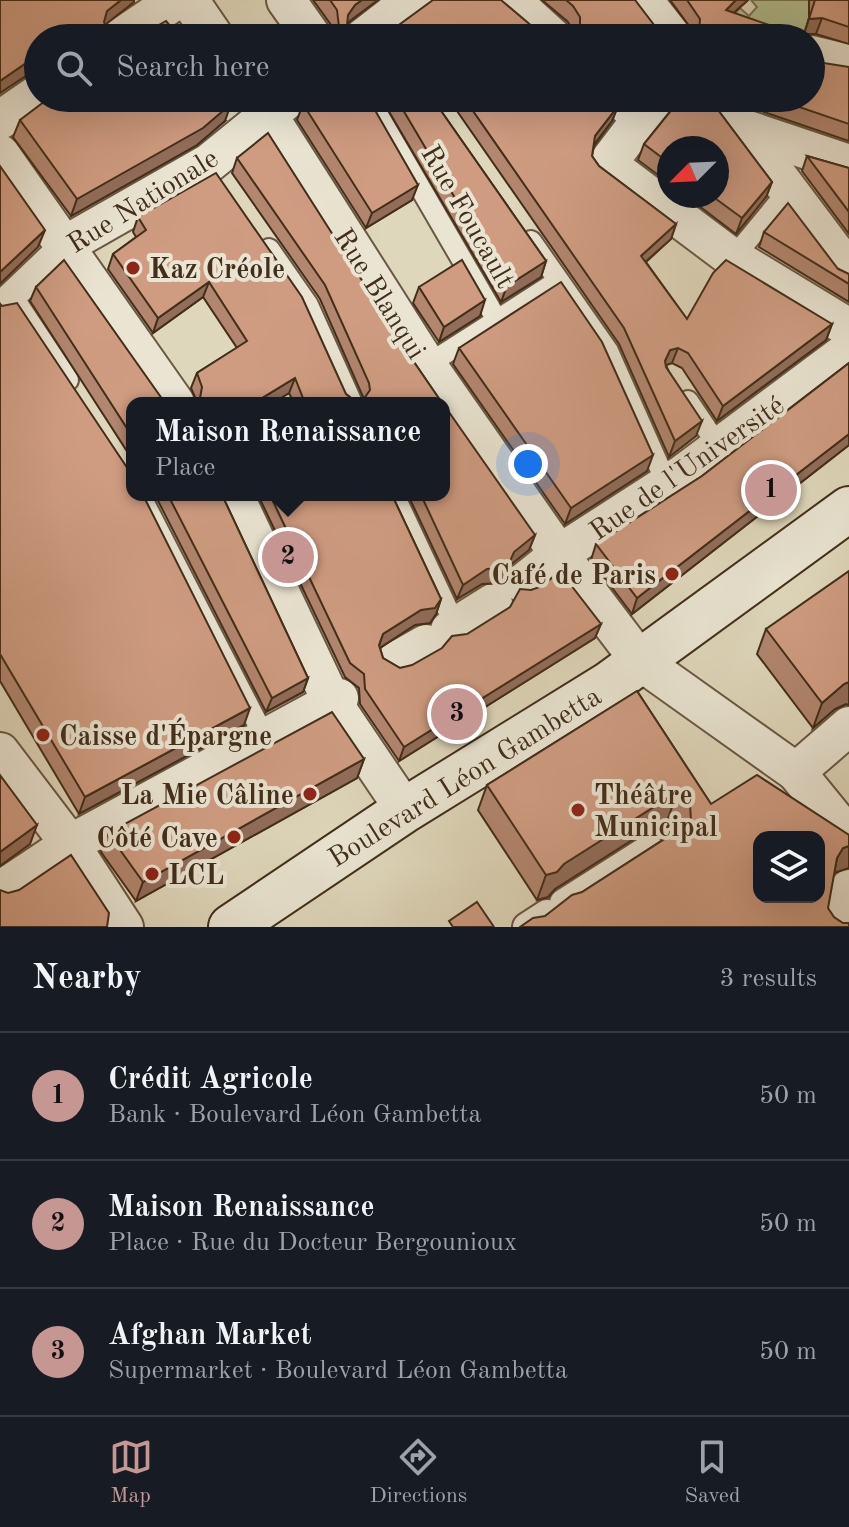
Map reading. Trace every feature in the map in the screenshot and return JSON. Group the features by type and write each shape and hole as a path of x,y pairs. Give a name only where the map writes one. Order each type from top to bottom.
{"main road":[{"name":"Boulevard Léon Gambetta","path":"231,927 405,810 640,661 849,509"}],"street":[{"path":"141,24 176,0"},
{"path":"189,0 205,24"},
{"path":"286,0 303,24"},
{"path":"387,24 412,0"},
{"path":"511,0 538,24"},
{"path":"643,0 662,24"},
{"path":"825,58 849,64"},
{"path":"0,120 24,104"},
{"name":"Rue Nationale","path":"6,302 65,245 213,170 265,112"},
{"name":"Rue Blanqui","path":"277,112 427,365 449,397"},
{"path":"637,112 607,164 733,258 849,328"},
{"path":"730,112 849,271"},
{"path":"742,128 849,164"},
{"path":"0,154 171,397"},
{"name":"Rue de l'Université","path":"432,640 508,593 559,554 667,484 849,350"},
{"name":"Rue Blanqui","path":"450,398 559,554 640,661 796,772 849,837"},
{"path":"237,501 336,700 405,810"},
{"path":"0,891 70,844 336,700"},
{"path":"796,772 837,736"},
{"path":"0,752 70,844 124,927"},
{"path":"546,915 667,838"},
{"path":"840,927 849,889"}],"lane":[{"name":"Rue Foucault","path":"376,112 497,320"},
{"path":"733,258 789,190"},
{"path":"254,227 308,305 349,397"},
{"path":"522,228 608,351 667,484"},
{"path":"427,365 558,281"},
{"path":"6,302 81,401"},
{"path":"680,388 719,447"},
{"path":"143,501 265,738"},
{"path":"396,501 432,640"}],"green space":[{"path":"751,0 809,0 809,18 807,24 734,24 728,20 740,8 749,16 757,7"}],"building":[{"path":"0,0 121,0 107,11 105,24 24,24 24,64 0,81"},
{"path":"330,0 362,0 348,15 347,24 339,24 337,10"},
{"path":"433,0 501,0 529,24 400,24"},
{"path":"566,0 635,0 653,24 580,24 580,17"},
{"path":"687,0 736,0 726,10 766,24 700,24 700,19"},
{"path":"815,0 849,0 849,27 822,18 809,19"},
{"path":"825,63 849,67 849,124 814,112 825,112"},
{"path":"31,112 222,112 203,128 77,199 20,120"},
{"path":"308,112 376,112 418,185 372,213"},
{"path":"404,112 442,112 546,261 507,286"},
{"path":"474,112 613,112 595,136 592,156 599,166 676,224 641,256 687,319 713,273 726,260 832,324 723,406 688,353 678,348 670,350 666,367 702,421 675,441 624,328"},
{"path":"670,112 720,112 772,182 742,218 728,208 729,136 657,136 657,154 644,144"},
{"path":"268,133 438,397 365,397 370,390 369,383 325,285 237,158"},
{"path":"807,156 849,168 849,212"},
{"path":"0,166 45,230 0,272"},
{"path":"216,173 302,297 350,397 303,397 295,378 264,397 200,397 202,387 197,373 247,341 209,282 158,318 113,254 146,230 138,217"},
{"path":"788,203 838,269 849,274 849,284 764,232"},
{"path":"64,260 161,397 126,397 126,427 36,287"},
{"path":"462,260 485,300 444,327 419,287"},
{"path":"561,282 602,342 653,455 571,508 459,348"},
{"path":"17,303 126,466 126,501 146,501 250,708 85,797 0,654 0,304"},
{"path":"849,363 849,434 637,598 596,544 702,476"},
{"path":"450,414 535,535 514,552 507,568 487,569 463,585 424,501 450,501"},
{"path":"171,501 225,501 308,678 272,698"},
{"path":"273,501 395,501 441,599 435,608 421,610 383,634 379,645 383,658 400,668 412,665 442,648 452,636 467,634 510,607 520,589 531,590 542,586 560,571 601,624 404,747 365,689 364,674 350,663"},
{"path":"849,571 849,682 822,703 766,629"},
{"path":"637,691 711,804 757,775 849,835 849,846 843,848 837,858 828,908 834,917 849,923 849,927 520,927 533,918 545,916 572,895 582,892 691,822 690,803 676,796 668,798 564,864 557,872 546,875 487,785"},
{"path":"332,712 364,759 143,882 108,833"},
{"path":"0,775 37,825 0,852"},
{"path":"71,855 109,913 107,927 0,927 0,890 8,893 19,890"},
{"path":"477,902 494,927 453,927 449,921"}],"place":[{"name":"Kaz Créole","path":"133,268"},
{"name":"Crédit Agricole","path":"771,490"},
{"name":"Maison Renaissance","path":"288,557"},
{"name":"Café de Paris","path":"672,574"},
{"name":"Afghan Market","path":"457,714"},
{"name":"Caisse d'Épargne","path":"43,735"},
{"name":"La Mie Câline","path":"310,794"},
{"name":"Théâtre Municipal","path":"578,810"},
{"name":"Côté Cave","path":"234,837"},
{"name":"LCL","path":"152,874"}]}
